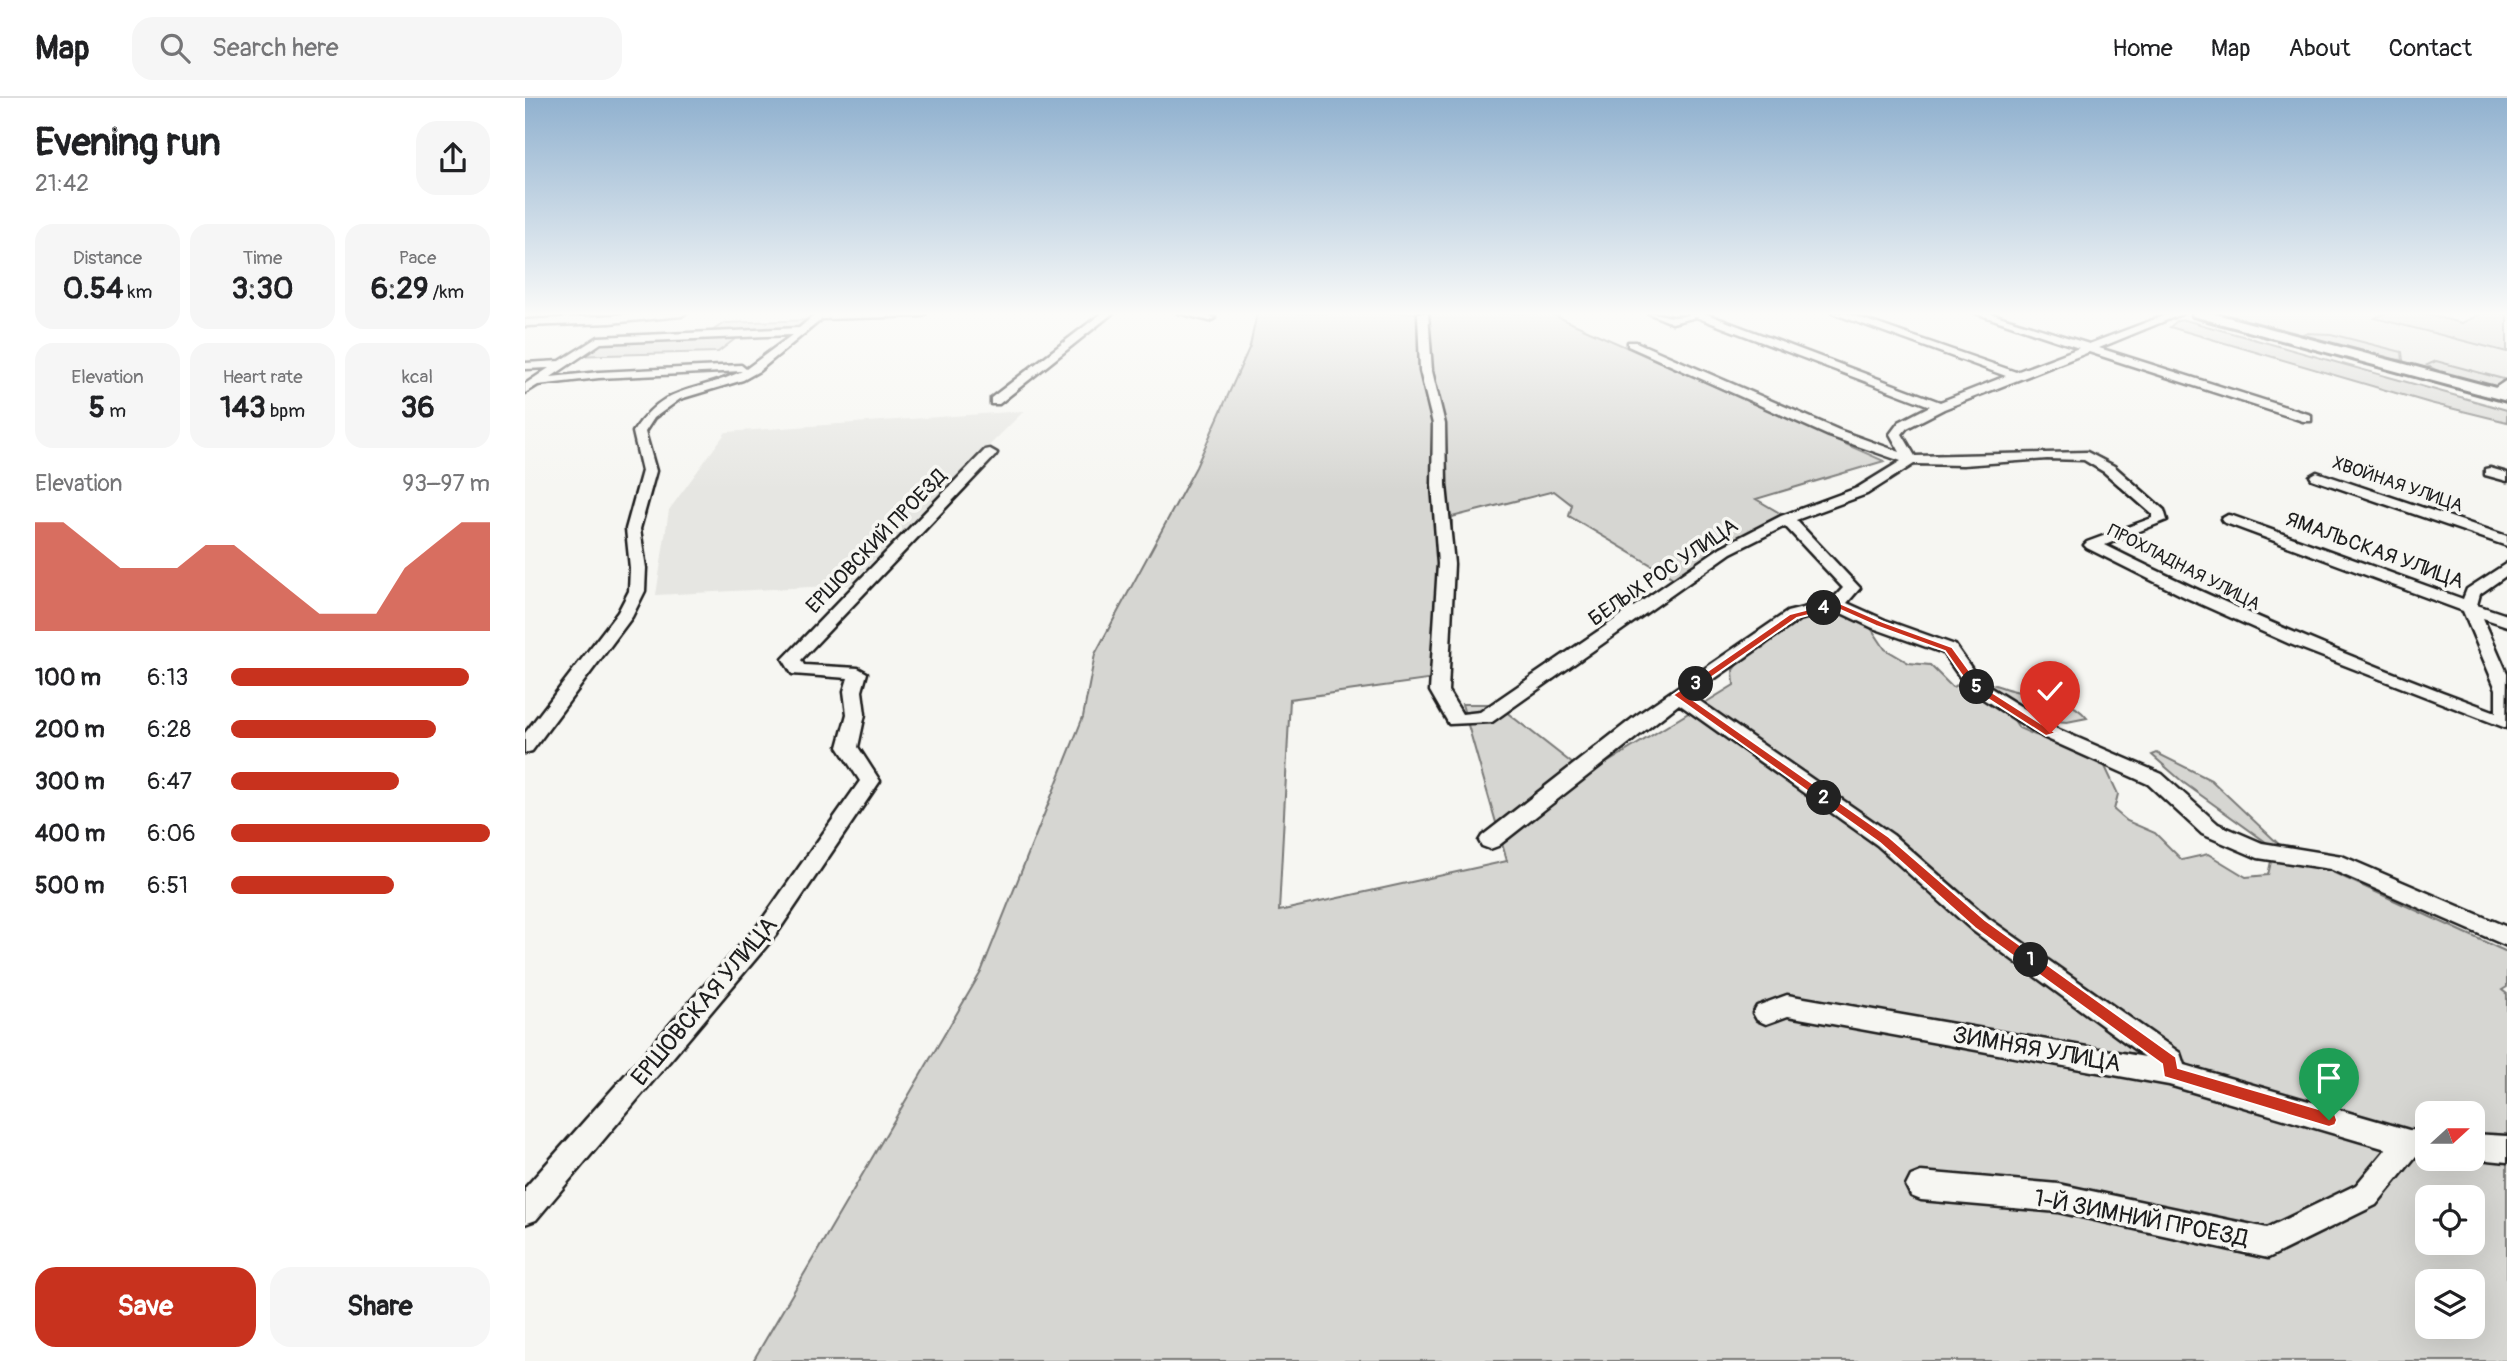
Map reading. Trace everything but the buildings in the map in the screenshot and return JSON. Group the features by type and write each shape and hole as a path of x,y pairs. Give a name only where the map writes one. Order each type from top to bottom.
{"main road":[{"path":"2433,372 2503,390"}],"street":[{"path":"528,385 549,372"},
{"path":"528,385 599,374 653,372"},
{"path":"525,747 626,613 637,591 638,568 633,529 649,471 639,432 643,422 654,408 662,403 745,372"},
{"path":"995,401 1032,372"},
{"name":"БЕЛЫХ РОС УЛИЦА","path":"1426,372 1439,424 1439,485 1446,564 1439,691 1456,720 1485,718 1726,550 1786,519 1862,491 1911,460"},
{"name":"ПРОХЛАДНАЯ УЛИЦА","path":"1695,372 1834,433 1911,460 1963,461 2047,455 2087,456 2119,478 2159,513 2160,520 2092,545 2248,621 2367,671 2506,722"},
{"path":"1851,372 1940,406"},
{"path":"2004,372 2016,376"},
{"path":"1911,460 1896,434 1903,425 1940,406 2027,372"},
{"path":"2164,372 2307,418"},
{"name":"ЕРШОВСКИЙ ПРОЕЗД","path":"870,781 848,747 856,714 853,691 858,673 798,670 792,659 991,453"},
{"path":"2490,472 2507,477"},
{"name":"ХВОЙНАЯ УЛИЦА","path":"2317,476 2507,541"},
{"path":"1490,841 1679,695 1793,616 1837,605 1852,588 1786,519"},
{"name":"ЯМАЛЬСКАЯ УЛИЦА","path":"2228,519 2507,621"},
{"path":"2506,722 2505,689 2469,605 2473,592 2507,568"},
{"path":"1837,605 1879,624 1949,649 1975,686 2050,733 2155,779 2210,830 2258,850 2335,862 2507,937"},
{"path":"1679,695 1885,840 1980,924 2171,1061 2169,1073"},
{"name":"ЕРШОВСКАЯ УЛИЦА","path":"525,1210 767,930 870,781"},
{"name":"ЗИМНЯЯ УЛИЦА","path":"1766,1013 1787,1004 2169,1073 2415,1143"},
{"name":"1-Й ЗИМНИЙ ПРОЕЗД","path":"1921,1186 2058,1198 2268,1243 2366,1195 2415,1147"},
{"path":"2485,1148 2507,1149"}],"shaded area":[{"path":"1238,372 1682,372 1884,461 1756,499 1783,515 1675,579 1569,516 1572,505 1554,491 1452,517 1449,677 1290,699 1279,911 1507,861 1462,704 1496,704 1587,775 1734,685 1733,670 1748,650 1764,647 1794,619 1831,610 1869,625 1885,649 1909,663 1930,665 1952,687 1970,681 1983,682 2052,698 2080,710 2087,718 2067,722 2022,718 2014,720 2019,728 2051,738 2102,760 2118,794 2114,810 2127,821 2155,833 2182,860 2208,854 2246,877 2268,875 2274,848 2184,783 2152,755 2157,753 2211,780 2286,851 2507,952 2507,987 2502,990 2507,994 2507,1361 753,1361 981,972 1083,717 1095,654 1196,467"},
{"path":"2324,372 2371,372 2507,410 2507,422"},
{"path":"2439,372 2477,372 2503,379 2499,386 2495,386"},
{"path":"2477,372 2507,372 2503,379"},
{"path":"1024,411 849,585 656,595 669,510 726,432"}],"route":[{"path":"2050,733 1975,686 1949,649 1879,624 1837,605 1793,616 1679,695 1885,840 1980,924 2171,1061 2169,1073 2329,1120"}]}
